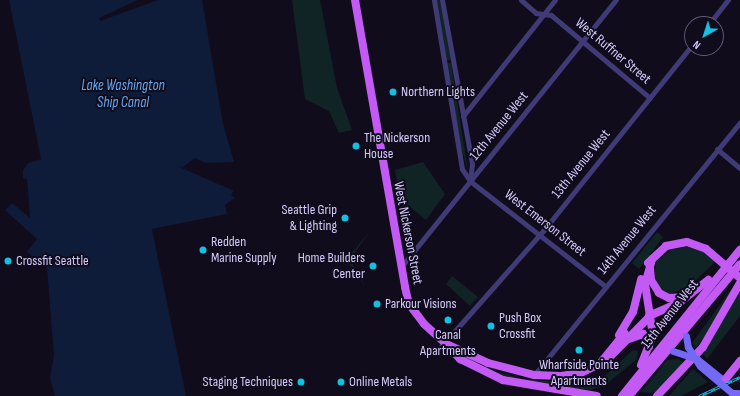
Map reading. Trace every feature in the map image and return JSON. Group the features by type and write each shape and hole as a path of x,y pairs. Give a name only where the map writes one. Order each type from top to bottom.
{"main road":[{"name":"West Nickerson Street","path":"355,0 401,267 411,307 446,344 488,363 534,375 568,376 600,364 618,344"},
{"path":"618,344 631,316 641,278 652,260 666,246 687,242 706,249 740,278"},
{"path":"618,344 635,323 693,294 740,249"},
{"name":"15th Avenue West","path":"622,396 740,249"},
{"path":"652,260 651,280 659,293 674,299 693,294"},
{"path":"640,374 653,336 652,314 645,284 652,260"},
{"name":"15th Avenue West","path":"629,396 640,374 656,363 703,304 740,264"},
{"path":"657,396 703,347 740,283"},
{"path":"703,304 686,336 688,347 697,359 700,366 716,381 732,393 739,394"},
{"path":"618,344 634,335 643,334 649,340 648,353"},
{"path":"446,344 460,359 503,380 597,396"},
{"path":"656,363 673,352 697,359 739,394"},
{"path":"724,381 740,361"}],"street":[{"name":"West Emerson Street","path":"434,0 462,169 470,181 605,286"},
{"path":"442,0 472,164 470,181"},
{"name":"West Ruffner Street","path":"521,0 536,13 544,13 650,98"},
{"path":"463,116 555,0"},
{"name":"12th Avenue West","path":"401,267 616,0"},
{"path":"715,16 728,0"},
{"name":"13th Avenue West","path":"438,350 446,344 539,235 684,55"},
{"name":"14th Avenue West","path":"534,375 740,122"},
{"path":"717,149 740,168"}],"green space":[{"path":"292,0 320,0 337,88 352,130 339,133 329,111 305,99"},
{"path":"436,0 440,0 451,60 446,61"},
{"path":"446,63 451,63 468,171 459,140"},
{"path":"423,162 445,194 426,220 409,206 402,208 395,170"},
{"path":"371,230 353,255 353,265 366,288 349,263 350,255"},
{"path":"657,232 663,237 639,269 632,263"},
{"path":"688,247 703,252 715,262 689,287 667,295 654,281 656,262 673,249"},
{"path":"452,276 478,297 470,306 446,284"},
{"path":"735,284 710,329 696,348 692,343"},
{"path":"740,288 740,316 707,359 703,354"},
{"path":"633,350 638,351 637,359 604,386 589,390 534,385 481,368 523,379 588,384 598,382"},
{"path":"678,359 684,363 682,368 653,393 641,392 667,360"},
{"path":"693,369 708,382 681,396 669,396"}],"water":[{"name":"Lake Washington Ship Canal","path":"9,0 202,0 223,124 234,162 206,163 195,158 183,167 236,187 231,195 235,198 225,205 227,214 152,229 186,396 55,396 50,378 54,355 47,268 27,252 37,239 5,210 12,203 30,218 27,179 23,178 23,170 28,163 41,159"}],"pier":[{"path":"138,0 158,0 100,21 99,18"},
{"path":"177,166 213,177 236,187 234,191"}],"railway":[{"path":"699,396 740,377"}],"place":[{"name":"Northern Lights","path":"393,92"},
{"name":"The Nickerson House","path":"356,146"},
{"name":"Seattle Grip & Lighting","path":"345,218"},
{"name":"Redden Marine Supply","path":"203,250"},
{"name":"Crossfit Seattle","path":"8,261"},
{"name":"Home Builders Center","path":"373,266"},
{"name":"Parkour Visions","path":"377,304"},
{"name":"Canal Apartments","path":"448,320"},
{"name":"Push Box Crossfit","path":"491,326"},
{"name":"Wharfside Pointe Apartments","path":"579,350"},
{"name":"Staging Techniques","path":"301,382"},
{"name":"Online Metals","path":"341,382"}]}
